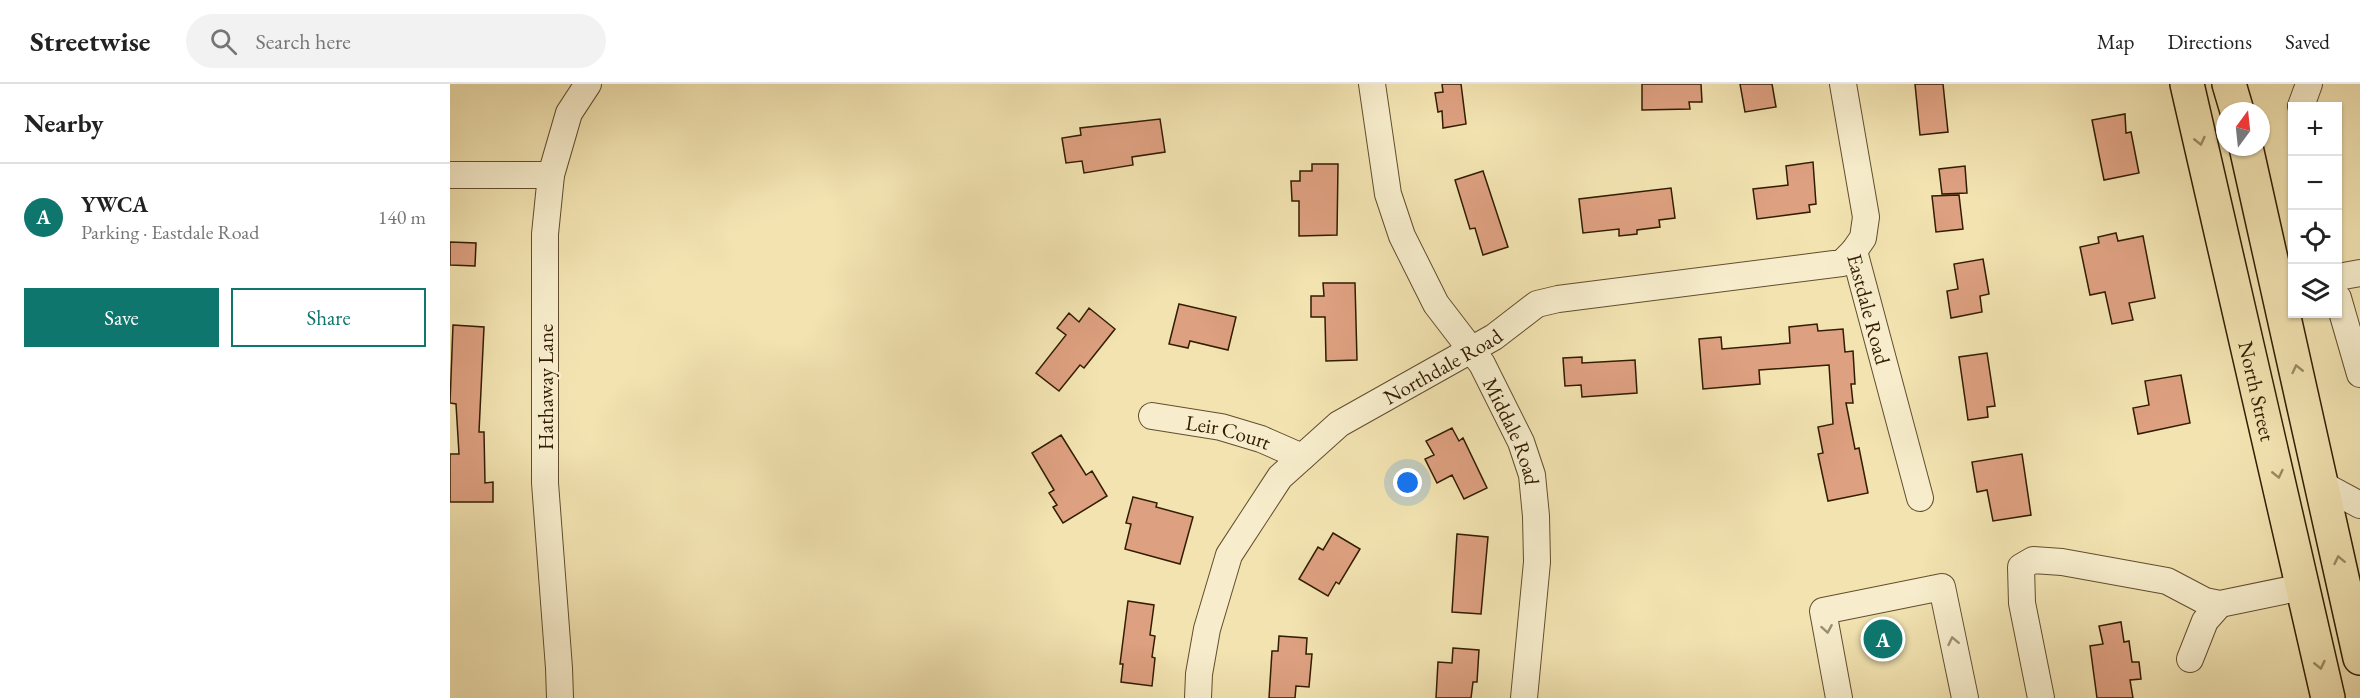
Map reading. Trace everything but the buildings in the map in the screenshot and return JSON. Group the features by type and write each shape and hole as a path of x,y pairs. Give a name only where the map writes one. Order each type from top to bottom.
{"main road":[{"name":"North Street","path":"2187,84 2328,698"},
{"path":"2229,84 2234,102"},
{"name":"North Street","path":"2248,156 2360,658"}],"street":[{"name":"Hathaway Lane","path":"560,698 545,483 544,234 551,175 569,113 588,84"},
{"name":"Middale Road","path":"1372,84 1388,194 1402,236 1436,304 1482,364 1521,442 1532,475 1537,562 1524,698"},
{"name":"Eastdale Road","path":"1843,84 1866,217 1863,238 1854,251 1920,498"},
{"path":"2302,102 2309,84"},
{"path":"450,175 551,175"},
{"name":"Northdale Road","path":"1198,698 1199,674 1207,629 1229,555 1280,477 1339,423 1494,338 1537,304 1558,299 1842,263 1854,251"},
{"path":"2342,276 2360,273"},
{"path":"2342,315 2360,374"},
{"name":"Leir Court","path":"1152,416 1221,427 1261,439 1302,457"},
{"path":"2323,485 2360,505"},
{"path":"2041,698 2022,603 2021,567 2033,560 2062,562 2167,581 2205,601 2220,604 2302,587"},
{"path":"1839,698 1823,611 1942,587 1965,698"},
{"path":"2190,659 2205,621 2220,604"}],"place":[{"name":"YWCA","path":"1883,639"}]}
